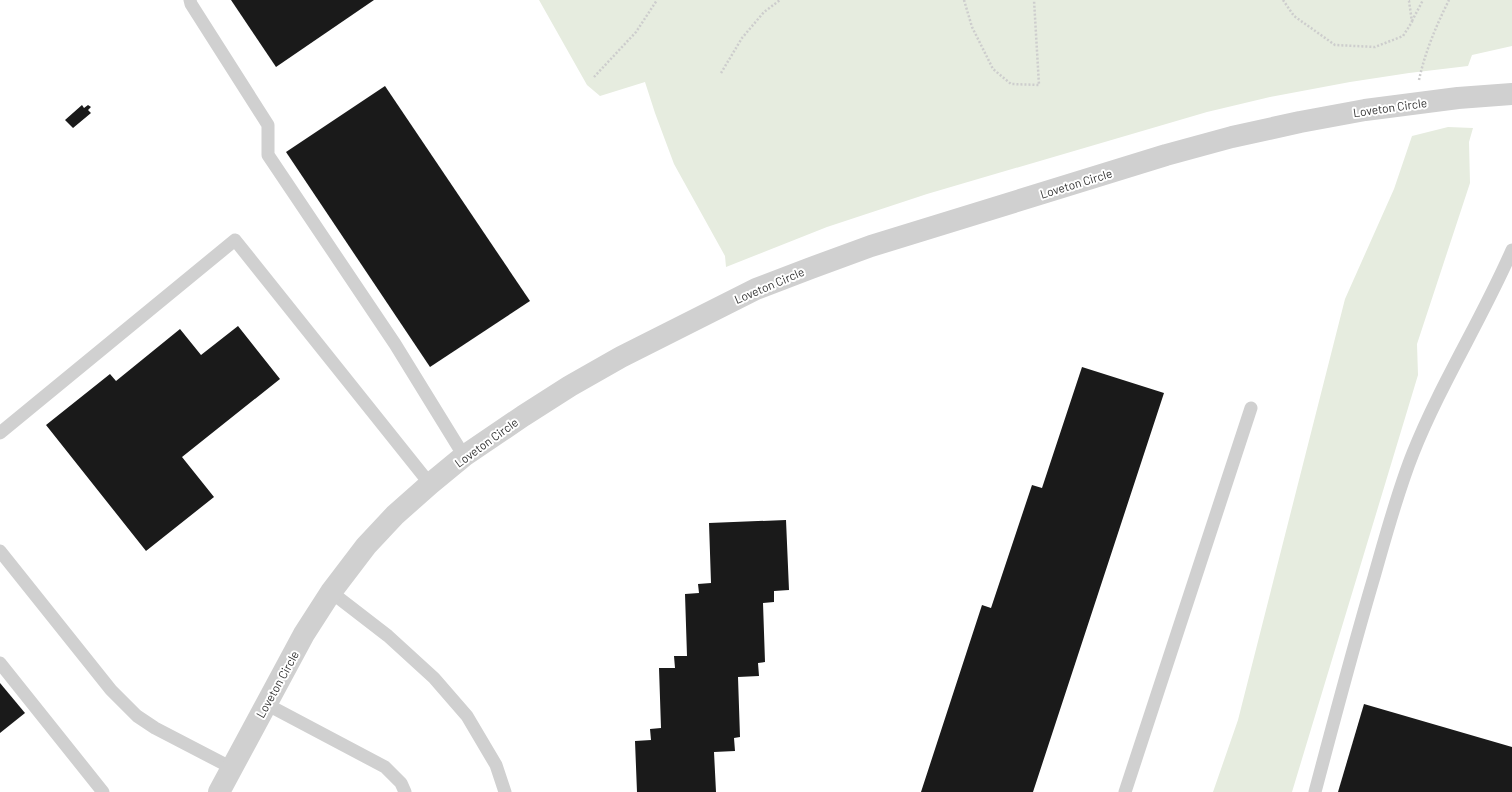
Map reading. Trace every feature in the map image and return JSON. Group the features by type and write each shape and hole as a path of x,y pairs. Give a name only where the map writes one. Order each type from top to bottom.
{"street":[{"name":"Loveton Circle","path":"219,792 304,634 331,592 366,546 430,484 464,456 570,386 621,357 756,289 811,268 879,244 1180,151 1300,122 1365,110 1414,103 1512,94"}],"lane":[{"path":"190,0 191,4 268,125 268,155 395,344 464,456"},
{"path":"0,434 235,240 430,484"},
{"path":"1315,792 1353,650 1399,491 1432,411 1499,279 1512,250"},
{"path":"1125,792 1251,408"},
{"path":"0,551 111,690 137,716 155,728 232,768"},
{"path":"331,592 388,636 434,678 467,716 496,765 505,792"},
{"path":"0,663 104,792"},
{"path":"266,704 385,767 401,783 405,792"}],"path":[{"path":"594,77 636,32 657,0"},
{"path":"721,72 742,38 764,12 780,0"},
{"path":"964,0 972,27 993,69 1011,84 1039,85 1034,0"},
{"path":"1282,0 1294,16 1335,45 1375,47 1402,36 1412,22 1423,0"},
{"path":"1407,0 1409,1 1412,22"},
{"path":"1414,103 1422,62 1437,24 1449,0"}],"shaded area":[{"path":"539,0 1512,0 1512,46 1472,55 1468,66 1350,82 1270,97 1207,112 927,194 827,227 726,267 725,256 674,164 645,82 600,96 587,85"},
{"path":"1448,127 1473,128 1469,142 1470,183 1417,344 1418,375 1292,792 1213,792 1238,720 1345,299 1394,189 1412,136"}],"building":[{"path":"231,0 374,0 276,67"},
{"path":"385,86 530,301 430,367 286,152"},
{"path":"82,105 84,108 88,105 91,107 88,110 91,113 73,128 65,120"},
{"path":"238,326 280,379 182,457 214,497 146,551 46,425 110,374 116,381 180,329 201,355"},
{"path":"1082,367 1164,393 1033,792 921,792 982,605 991,608 1032,485 1042,488"},
{"path":"786,520 789,590 774,591 774,602 763,603 765,662 758,663 759,676 738,677 740,737 734,738 735,751 714,752 716,792 637,792 635,741 651,740 650,729 661,728 659,668 675,668 674,656 687,656 685,594 699,593 698,584 711,583 709,523"},
{"path":"0,683 25,713 0,733"},
{"path":"1364,704 1512,747 1512,792 1338,792"}]}
